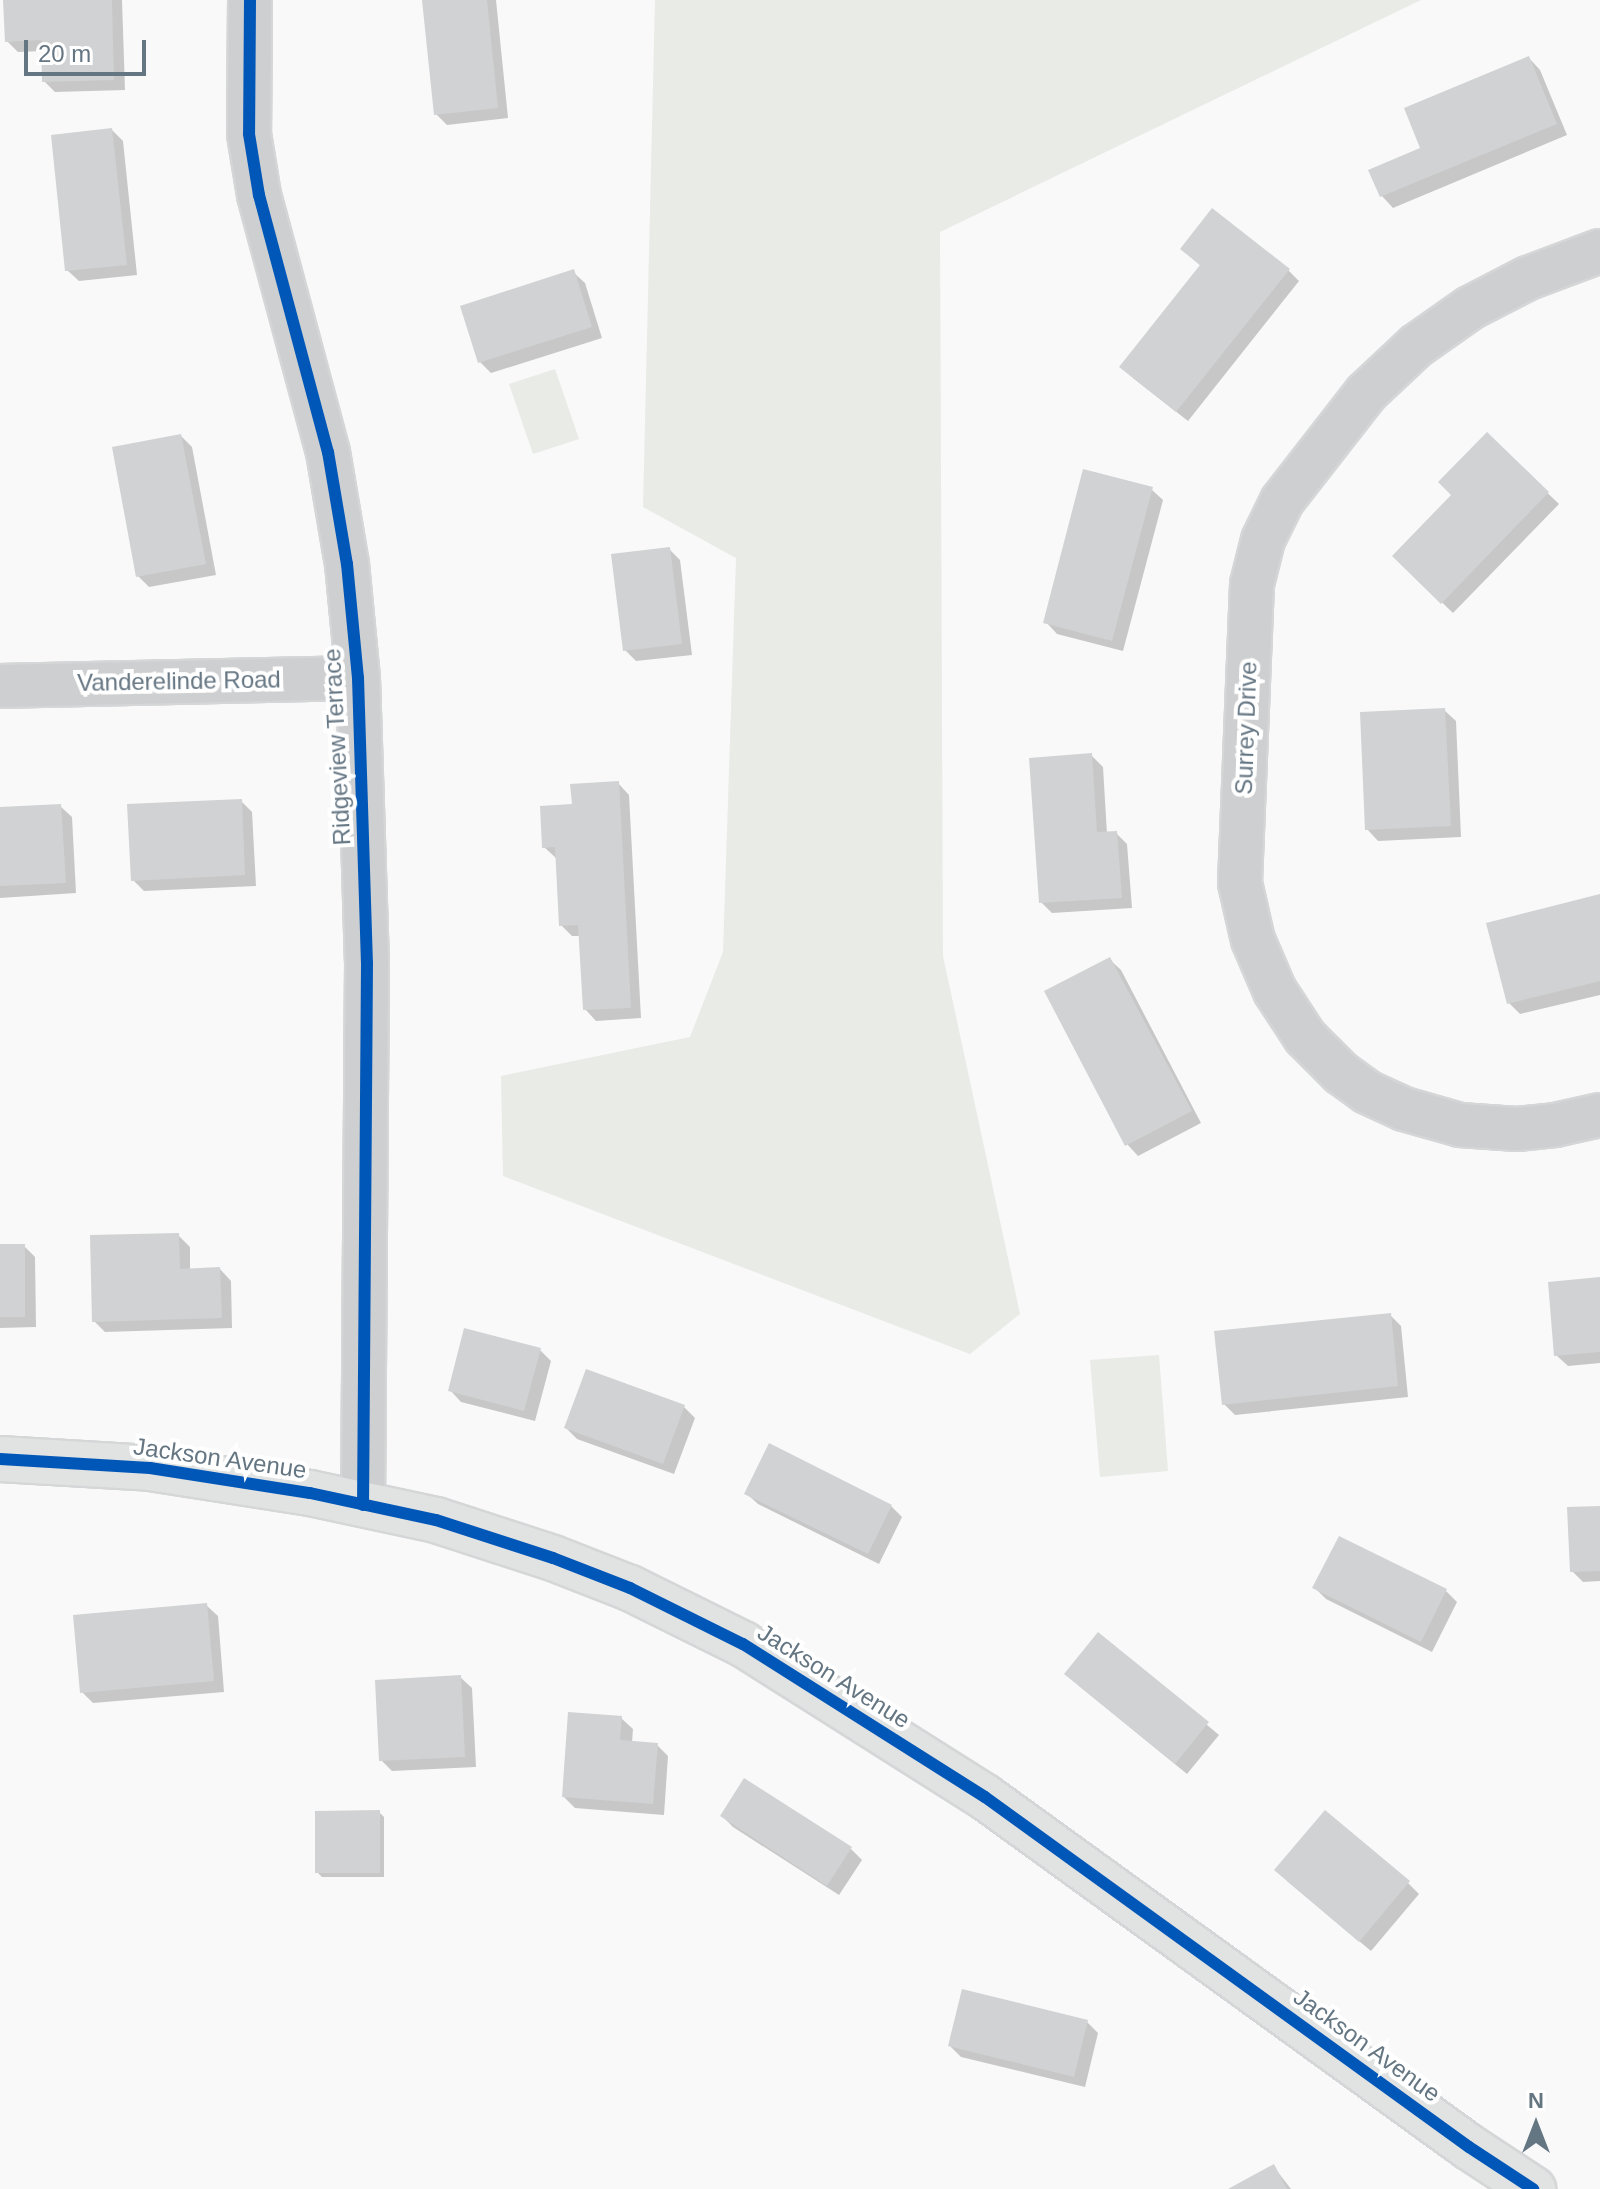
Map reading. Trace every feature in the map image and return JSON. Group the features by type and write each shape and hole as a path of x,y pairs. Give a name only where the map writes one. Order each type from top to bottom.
{"street":[{"name":"Ridgeview Terrace","path":"250,0 249,134 257,179 328,452 347,564 358,678 367,963 363,1505"},
{"name":"Surrey Drive","path":"1600,251 1528,278 1470,308 1416,346 1366,393 1282,501 1263,540 1252,584 1240,883 1253,940 1275,991 1305,1037 1341,1073 1367,1092 1404,1109 1460,1125 1517,1129 1600,1115"},
{"name":"Vanderelinde Road","path":"0,686 358,678"},
{"name":"Jackson Avenue","path":"0,1459 150,1468 363,1505 436,1520 553,1558 630,1588 743,1644 985,1797 1469,2147 1533,2189"}],"shaded area":[{"path":"655,0 1421,0 940,232 943,956 1020,1314 970,1354 503,1176 501,1076 690,1037 723,952 736,558 643,507"},
{"path":"555,369 579,439 533,454 509,384"},
{"path":"1159,1355 1168,1471 1100,1477 1090,1360"}],"building":[{"path":"3,0 112,0 114,80 42,82 41,40 5,42"},
{"path":"422,0 487,0 498,108 434,115"},
{"path":"1529,56 1557,124 1380,197 1368,170 1420,148 1404,108"},
{"path":"112,128 127,265 65,271 51,135"},
{"path":"1212,208 1290,269 1176,412 1119,367 1200,265 1180,249"},
{"path":"574,269 592,327 478,363 460,306"},
{"path":"1487,432 1549,492 1441,604 1392,556 1451,495 1438,482"},
{"path":"181,434 206,564 136,577 112,447"},
{"path":"1083,469 1153,487 1112,641 1043,623"},
{"path":"670,547 682,644 623,651 611,554"},
{"path":"1445,708 1451,826 1365,830 1360,712"},
{"path":"1092,753 1097,832 1117,831 1122,898 1039,903 1029,758"},
{"path":"619,781 631,1008 583,1010 578,925 559,926 555,847 542,848 540,806 572,804 570,784"},
{"path":"242,799 245,875 131,881 127,804"},
{"path":"61,804 66,883 0,886 0,807"},
{"path":"1600,894 1600,981 1507,1004 1486,923"},
{"path":"1110,957 1192,1111 1125,1146 1044,991"},
{"path":"179,1233 180,1269 220,1267 222,1318 92,1322 90,1235"},
{"path":"0,1244 25,1244 25,1317 0,1317"},
{"path":"1600,1277 1600,1352 1554,1356 1548,1282"},
{"path":"1391,1313 1398,1386 1222,1405 1214,1331"},
{"path":"464,1328 541,1348 524,1411 448,1391"},
{"path":"586,1369 685,1405 663,1464 564,1428"},
{"path":"769,1443 892,1505 868,1554 744,1494"},
{"path":"1600,1506 1600,1571 1570,1572 1567,1507"},
{"path":"1339,1536 1447,1589 1421,1642 1312,1588"},
{"path":"207,1603 214,1681 80,1693 73,1615"},
{"path":"1098,1632 1209,1722 1175,1764 1064,1674"},
{"path":"461,1675 465,1757 379,1761 375,1680"},
{"path":"568,1712 622,1716 620,1740 658,1743 653,1804 562,1797"},
{"path":"744,1778 852,1847 827,1886 720,1816"},
{"path":"380,1810 380,1873 315,1873 315,1811"},
{"path":"1325,1810 1410,1881 1359,1942 1274,1870"},
{"path":"962,1989 1088,2020 1074,2077 948,2046"},
{"path":"1274,2164 1287,2189 1228,2189"}],"cycle path":[{"path":"250,0 249,134 259,195 328,452 347,564 358,678 367,963 363,1505"},
{"path":"0,1459 150,1468 310,1493 436,1520 553,1558 630,1588 743,1644 985,1797 1469,2147 1533,2189"}]}
